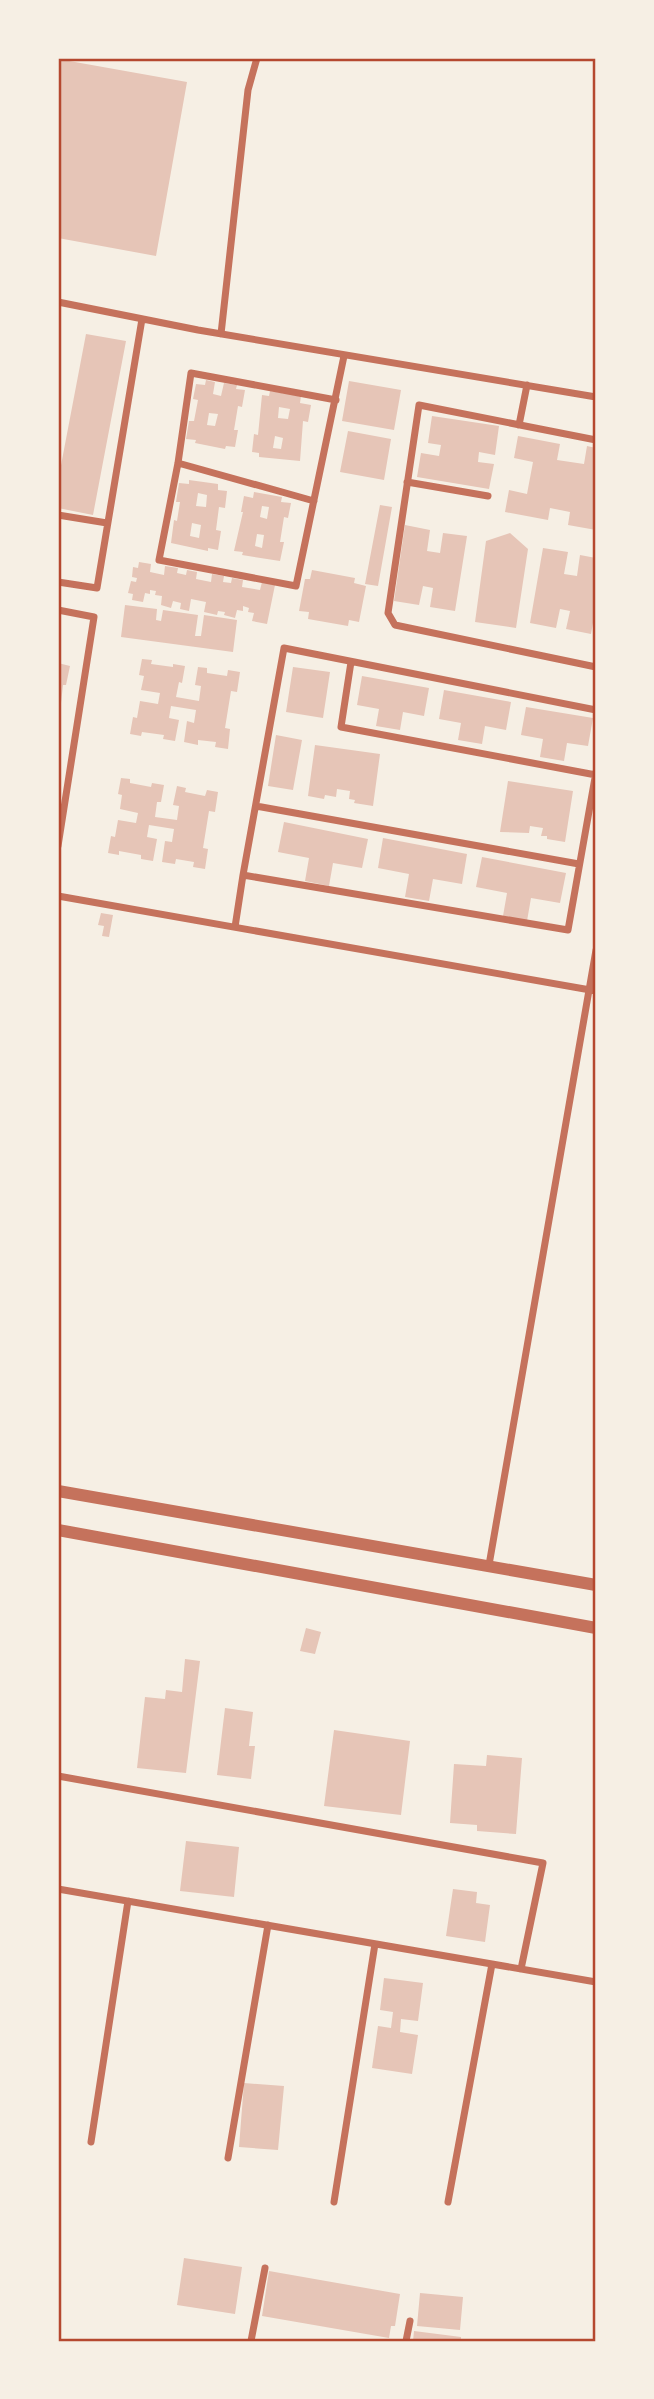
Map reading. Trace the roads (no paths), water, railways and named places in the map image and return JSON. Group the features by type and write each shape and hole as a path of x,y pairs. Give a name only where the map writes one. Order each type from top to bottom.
{"street":[{"path":"221,334 248,90 257,58"},
{"path":"58,302 344,356 596,397"},
{"path":"58,582 97,588 142,319"},
{"path":"336,400 191,373 159,560 296,586 336,400 344,356"},
{"path":"519,425 527,385"},
{"path":"596,440 419,405 388,613 395,625 596,667"},
{"path":"177,463 314,501"},
{"path":"407,482 488,496"},
{"path":"58,515 107,523"},
{"path":"58,610 94,617 58,846"},
{"path":"235,927 284,648 596,710"},
{"path":"243,875 568,930 596,774 341,727 351,662"},
{"path":"256,806 579,864"},
{"path":"58,896 593,991"},
{"path":"489,1565 593,991 596,950"},
{"path":"58,1491 596,1585"},
{"path":"58,1530 596,1628"},
{"path":"58,1776 543,1863 521,1969"},
{"path":"58,1889 596,1982"},
{"path":"92,2142 128,1901"},
{"path":"228,2158 268,1925"},
{"path":"334,2202 375,1944"},
{"path":"448,2202 492,1964"},
{"path":"251,2341 265,2268"},
{"path":"406,2341 410,2321"}]}
